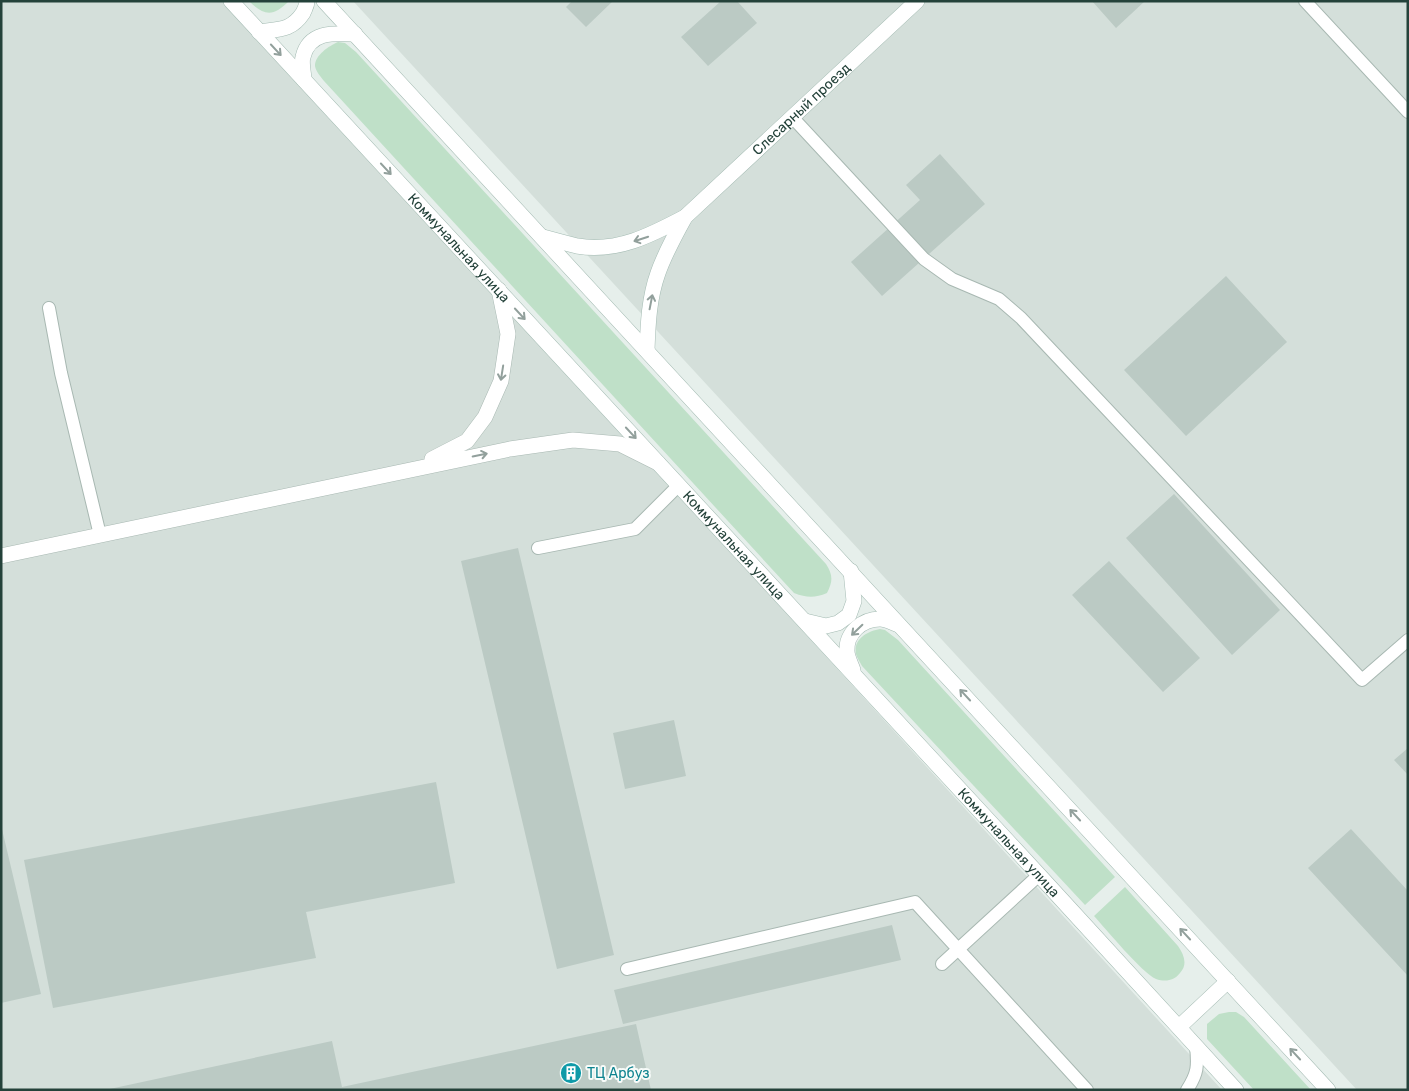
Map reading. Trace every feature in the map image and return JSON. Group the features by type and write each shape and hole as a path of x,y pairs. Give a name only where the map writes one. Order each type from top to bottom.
{"main road":[{"name":"Коммунальная улица","path":"231,1 1236,1090"},
{"path":"259,32 281,29 296,23 307,6 307,1"},
{"path":"324,1 1328,1090"},
{"name":"Слесарный проезд","path":"543,237 578,246 602,247 626,244 650,236 685,217 917,1"},
{"path":"304,80 302,58 311,41 329,33 355,34"},
{"name":"Слесарный проезд","path":"647,350 648,317 657,274 685,217"},
{"path":"415,468 467,441 485,417 501,381 508,334 499,290"},
{"path":"1,556 415,468 510,449 574,440 620,444 659,464"},
{"path":"805,621 826,626 838,623 849,615 854,601 851,571"},
{"path":"855,676 847,653 847,641 854,630 868,621 881,619 901,626"},
{"path":"1179,1027 1228,981"}],"lane":[{"path":"1305,1 1408,112"},
{"path":"793,118 924,259 952,279 999,299 1021,318 1362,680 1408,640"},
{"path":"49,308 61,373 100,535"},
{"path":"538,548 635,529 679,485"},
{"path":"942,964 1039,875"},
{"path":"627,969 914,902 1087,1090"},
{"path":"1187,1090 1198,1067 1196,1046"}],"shaded area":[{"path":"1,1 227,1 1222,1090 1,1090"},
{"path":"353,1 1408,1 1408,1090 1357,1090"}],"green space":[{"path":"249,1 289,1 279,10 269,13 260,10"},
{"path":"338,42 345,43 356,52 826,564 831,578 827,593 811,597 794,593 324,81 316,70 317,58 323,51"},
{"path":"880,629 885,630 898,640 1115,877 1085,905 862,666 856,654 857,644 866,634"},
{"path":"1125,887 1180,949 1184,966 1175,978 1163,980 1156,979 1150,975 1133,960 1094,916"},
{"path":"1236,1012 1244,1017 1311,1090 1254,1090 1207,1039 1207,1024 1219,1014"}],"building":[{"path":"572,1 613,1 586,27 566,7"},
{"path":"721,1 737,1 757,23 708,66 681,37"},
{"path":"1092,1 1145,1 1116,28"},
{"path":"940,154 985,204 882,296 851,262 920,200 906,185"},
{"path":"1226,276 1287,342 1186,436 1124,370"},
{"path":"1174,494 1280,610 1232,655 1126,538"},
{"path":"518,548 614,955 557,969 461,561"},
{"path":"1109,561 1200,658 1163,692 1072,595"},
{"path":"674,720 686,776 625,789 613,733"},
{"path":"1408,748 1408,775 1394,760"},
{"path":"436,782 455,883 306,912 316,958 53,1008 24,860"},
{"path":"1,825 41,994 1,1003"},
{"path":"1351,829 1408,891 1408,976 1308,868"},
{"path":"892,925 901,960 623,1024 614,990"},
{"path":"636,1024 651,1090 105,1090 332,1041 342,1087"}],"place":[{"name":"ТЦ Арбуз","path":"571,1073"}]}
